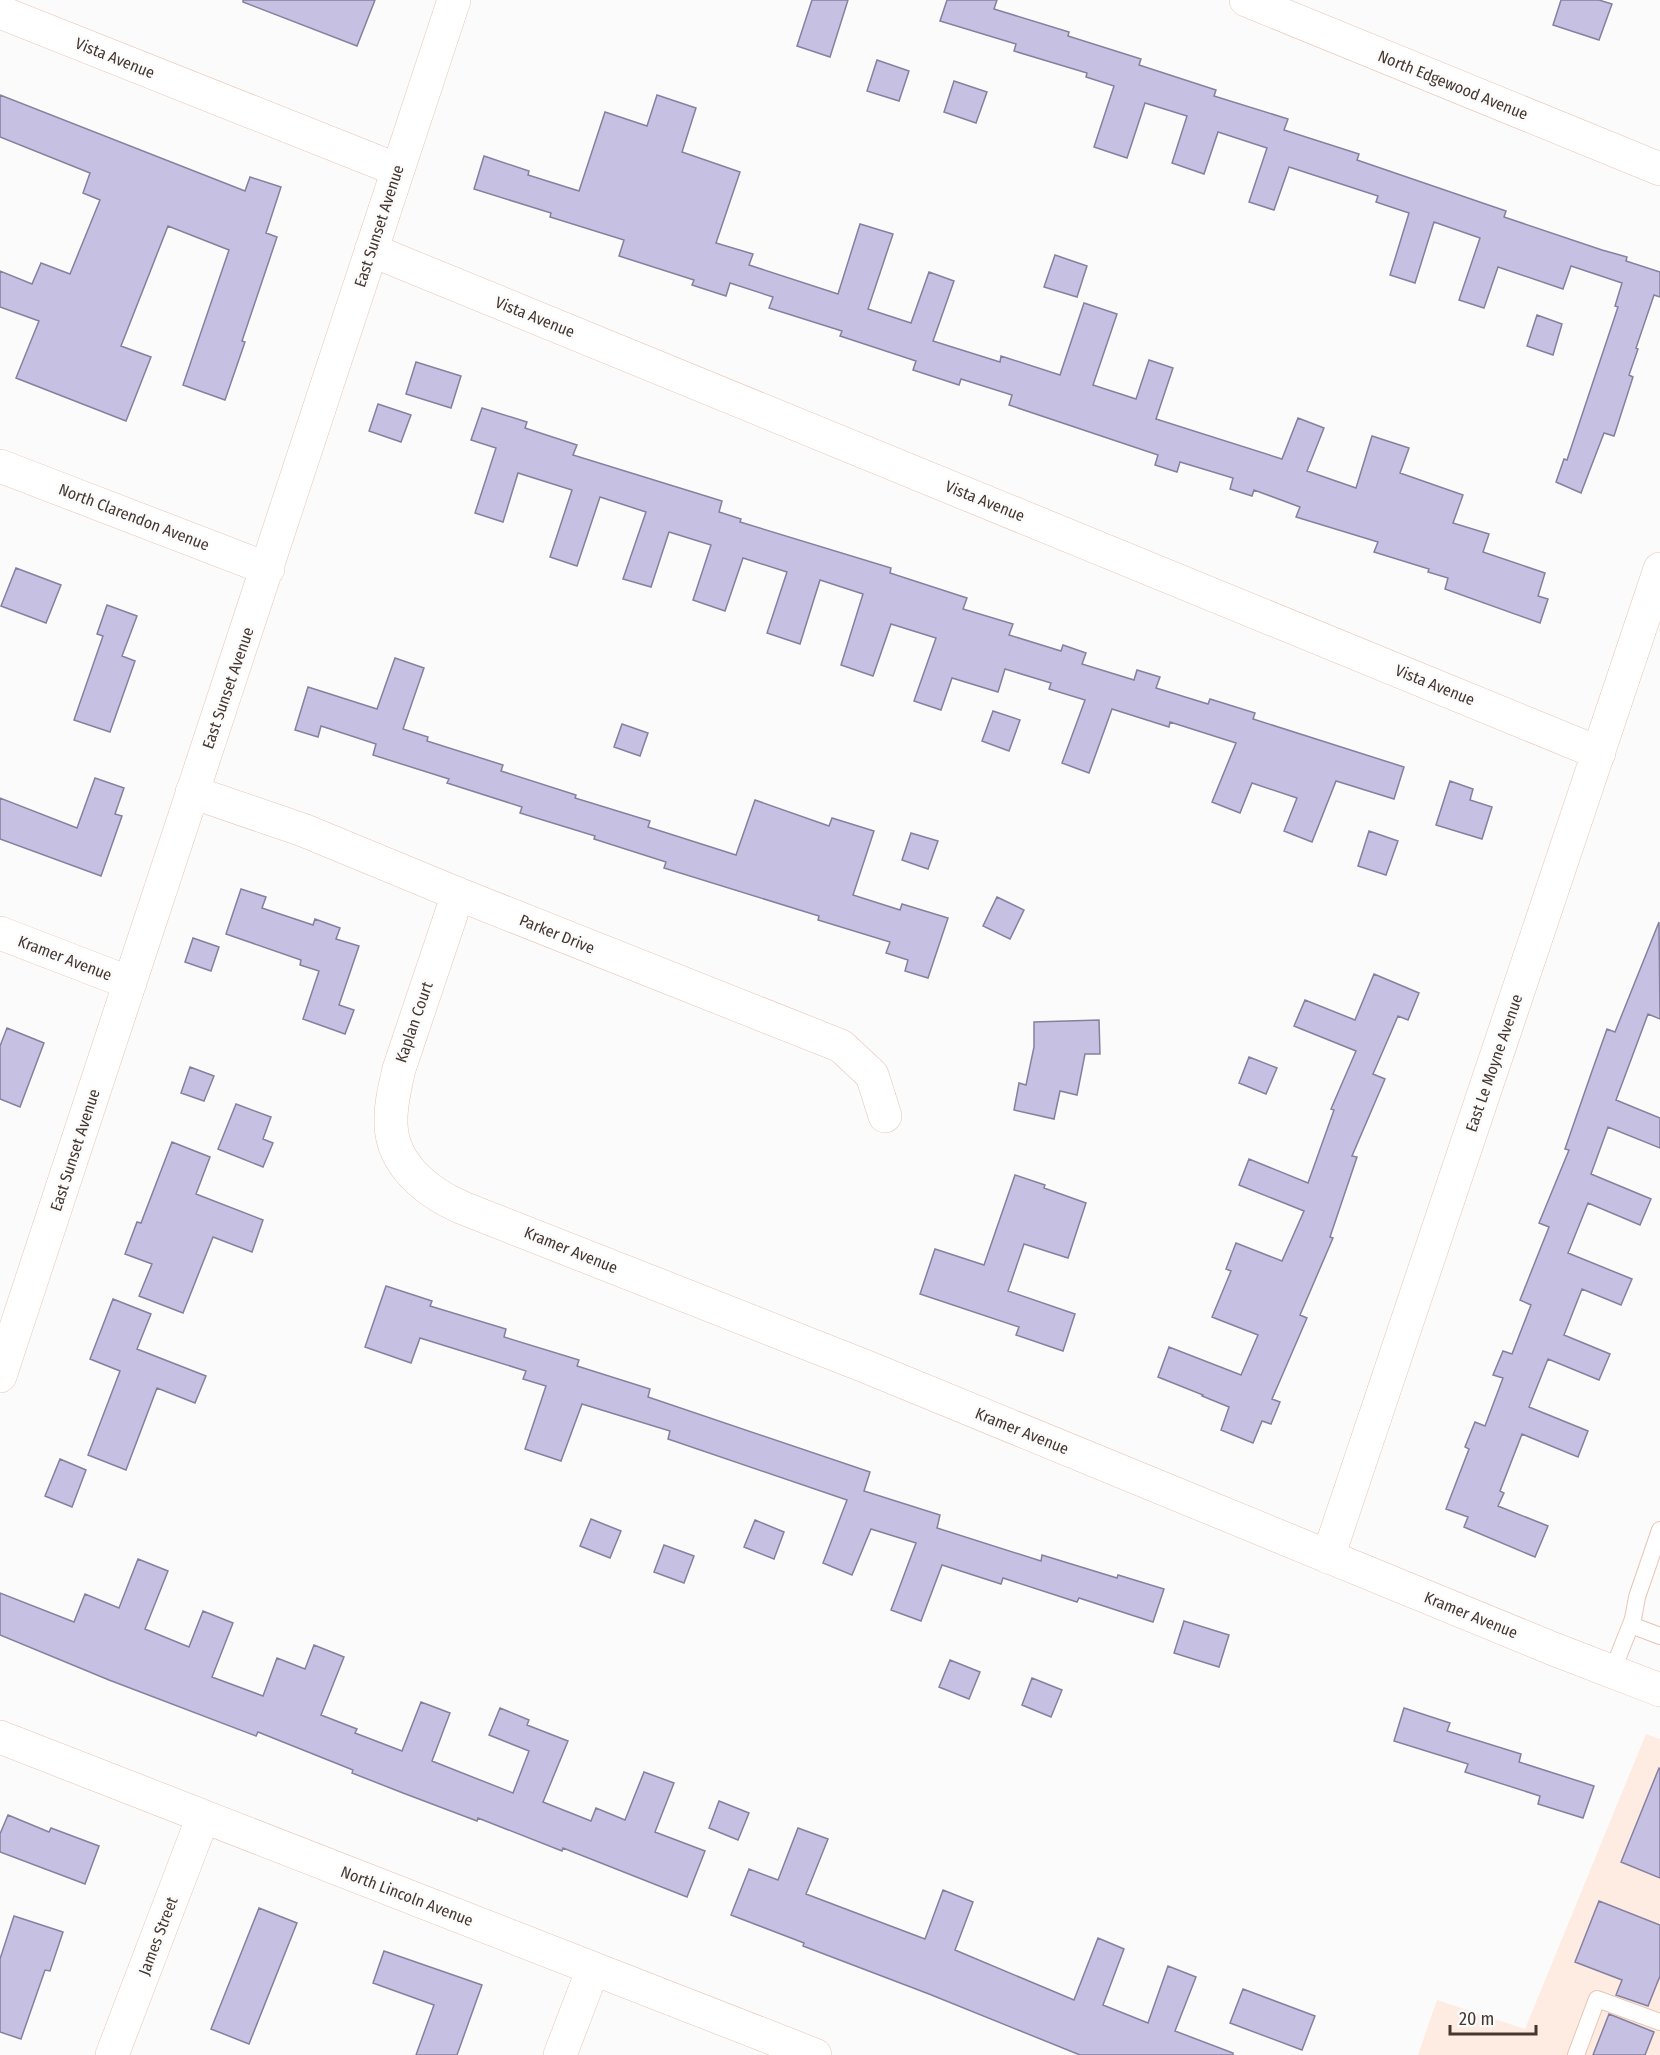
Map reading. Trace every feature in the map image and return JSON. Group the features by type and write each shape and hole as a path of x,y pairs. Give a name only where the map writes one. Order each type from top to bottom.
{"street":[{"name":"East Sunset Avenue","path":"0,1376 454,0"},
{"name":"North Edgewood Avenue","path":"1246,0 1660,169"},
{"name":"Vista Avenue","path":"0,12 398,170"},
{"name":"Vista Avenue","path":"371,250 1599,753"},
{"name":"North Clarendon Avenue","path":"0,466 268,568"},
{"name":"East Le Moyne Avenue","path":"1328,1557 1660,569"},
{"name":"Parker Drive","path":"192,792 303,830 841,1046 872,1075 885,1116"},
{"name":"Kaplan Court","path":"398,1153 390,1126 392,1098 399,1069 458,894"},
{"name":"Kramer Avenue","path":"0,933 130,983"},
{"name":"Kramer Avenue","path":"398,1153 419,1182 446,1201 867,1367 1328,1557 1660,1690"},
{"name":"North Lincoln Avenue","path":"0,1737 815,2055"},
{"name":"James Street","path":"112,2055 203,1817"},
{"path":"560,2055 593,1969"}],"lane":[{"path":"1612,1672 1631,1625 1637,1597 1660,1530"},
{"path":"1631,1625 1660,1636"},
{"path":"1576,2055 1597,1999 1660,2022"}],"shaded area":[{"path":"1646,1734 1660,1739 1660,2055 1418,2055 1437,2000 1525,2029"}],"building":[{"path":"243,0 375,0 357,46 243,2"},
{"path":"812,0 848,0 830,57 797,46"},
{"path":"947,0 997,0 994,9 1069,32 1068,36 1141,59 1139,65 1216,90 1214,96 1288,119 1284,130 1359,154 1357,160 1506,211 1504,217 1627,257 1626,261 1660,272 1660,297 1654,295 1636,348 1638,349 1629,375 1633,377 1614,436 1604,433 1581,493 1556,482 1564,459 1567,460 1618,307 1615,306 1622,283 1571,266 1563,289 1498,267 1484,308 1459,300 1480,238 1434,222 1415,283 1390,275 1409,213 1376,202 1378,196 1289,167 1274,210 1249,202 1267,148 1218,132 1204,174 1172,163 1187,116 1145,103 1127,158 1094,147 1114,86 1086,77 1087,73 1014,51 1016,44 940,21"},
{"path":"1561,0 1599,0 1612,4 1599,40 1553,25"},
{"path":"877,60 909,71 899,101 867,91"},
{"path":"954,81 987,92 976,123 944,112"},
{"path":"0,95 245,191 250,177 281,187 266,233 277,237 225,400 183,385 229,250 168,226 121,346 151,357 126,421 16,378 39,321 0,307 0,271 32,284 41,263 70,274 100,200 83,193 90,173 0,137"},
{"path":"657,95 696,108 682,152 740,172 716,243 753,254 749,265 838,294 860,224 893,234 868,309 911,323 929,272 954,281 933,341 1000,362 1001,356 1060,375 1084,303 1117,314 1093,385 1136,399 1149,360 1173,368 1156,419 1282,459 1298,418 1324,428 1307,471 1356,488 1372,436 1409,448 1400,473 1463,495 1453,523 1489,534 1483,552 1545,573 1538,596 1548,599 1540,623 1445,589 1448,578 1428,572 1429,569 1374,552 1378,542 1296,517 1300,507 1254,490 1252,496 1230,489 1233,478 1180,462 1177,472 1155,465 1158,455 1009,405 1012,395 961,379 959,385 913,370 916,361 840,336 842,331 769,308 773,297 730,283 726,296 692,285 694,280 619,256 624,240 550,217 551,213 474,189 484,156 529,171 528,175 579,191 605,112 647,126"},
{"path":"1055,255 1087,266 1077,297 1044,287"},
{"path":"1537,315 1562,324 1553,355 1527,346"},
{"path":"416,362 461,376 451,408 406,394"},
{"path":"378,404 411,415 401,442 369,431"},
{"path":"482,408 527,422 525,428 577,445 573,455 722,501 719,512 741,519 740,522 891,568 890,573 967,598 963,609 1013,624 1009,635 1061,651 1063,645 1086,653 1082,664 1134,680 1137,670 1160,677 1156,688 1208,704 1210,699 1255,713 1253,719 1404,767 1394,799 1336,781 1312,842 1284,831 1297,798 1252,783 1240,813 1212,802 1236,743 1170,722 1169,727 1112,709 1089,773 1062,763 1085,700 1049,689 1051,683 1005,669 998,692 952,678 941,710 914,701 936,638 891,624 873,676 841,665 863,594 820,580 800,644 767,633 787,572 743,558 725,611 693,600 711,545 669,532 651,587 623,579 646,512 600,497 577,566 550,557 572,490 518,473 503,522 475,513 496,448 471,440"},
{"path":"16,568 61,585 46,623 1,606"},
{"path":"107,605 137,616 122,656 135,661 110,732 74,720 103,636 97,634"},
{"path":"395,658 424,668 403,729 428,737 427,741 503,765 501,771 576,795 575,798 650,821 648,827 736,855 755,800 829,826 832,818 874,831 853,895 900,910 902,904 948,918 928,978 905,971 908,960 886,953 890,942 818,920 819,916 664,868 666,862 594,839 595,836 520,813 522,807 447,783 449,779 373,755 376,744 321,726 318,737 295,730 308,687 377,709"},
{"path":"993,711 1020,720 1009,751 982,741"},
{"path":"622,724 648,733 640,756 614,747"},
{"path":"95,778 124,788 115,814 122,816 101,876 0,839 0,798 77,828"},
{"path":"1450,781 1473,789 1470,800 1492,807 1482,839 1436,825"},
{"path":"1369,831 1398,841 1386,875 1358,866"},
{"path":"911,833 938,841 928,869 902,860"},
{"path":"241,889 266,897 262,908 313,925 315,919 340,928 336,939 359,946 339,1005 354,1010 345,1034 303,1019 319,971 300,965 301,960 226,934"},
{"path":"997,897 1024,910 1010,939 983,926"},
{"path":"1659,922 1660,1019 1648,1014 1616,1100 1660,1118 1660,1148 1608,1127 1591,1174 1651,1199 1640,1225 1588,1203 1568,1253 1632,1279 1621,1305 1582,1289 1564,1335 1610,1354 1599,1380 1548,1359 1529,1407 1588,1431 1578,1457 1522,1434 1500,1491 1504,1493 1498,1506 1548,1526 1535,1557 1464,1527 1468,1517 1446,1509 1469,1449 1465,1447 1475,1422 1485,1426 1503,1378 1493,1375 1503,1351 1512,1354 1531,1305 1520,1300 1549,1227 1539,1223 1569,1150 1565,1149 1607,1029 1615,1032"},
{"path":"193,938 219,947 211,971 185,962"},
{"path":"1374,974 1419,993 1408,1020 1398,1016 1373,1074 1385,1079 1352,1156 1357,1157 1330,1237 1333,1238 1300,1315 1307,1318 1272,1399 1280,1402 1271,1424 1262,1421 1253,1443 1221,1430 1229,1407 1158,1377 1169,1347 1241,1375 1258,1335 1212,1317 1231,1271 1226,1269 1236,1243 1282,1261 1304,1211 1239,1185 1249,1159 1308,1183 1334,1110 1331,1109 1356,1051 1294,1026 1305,1000 1355,1020"},
{"path":"1099,1020 1100,1054 1085,1054 1077,1095 1060,1091 1054,1119 1014,1110 1019,1083 1026,1085 1034,1047 1034,1022"},
{"path":"7,1028 44,1043 20,1107 0,1099 0,1046"},
{"path":"1249,1057 1277,1068 1266,1094 1239,1083"},
{"path":"190,1067 214,1076 204,1101 181,1093"},
{"path":"236,1104 271,1117 263,1139 273,1143 263,1167 218,1149"},
{"path":"172,1142 210,1157 196,1194 263,1220 252,1252 213,1237 183,1313 139,1296 152,1264 125,1254 137,1222 141,1223"},
{"path":"1015,1175 1086,1203 1068,1258 1024,1244 1008,1291 1075,1314 1063,1351 1016,1335 1019,1327 920,1294 935,1249 984,1265"},
{"path":"386,1286 432,1301 430,1306 506,1329 504,1337 579,1360 577,1366 650,1389 648,1397 870,1472 864,1491 940,1515 937,1528 1041,1561 1042,1555 1117,1578 1118,1575 1164,1589 1153,1622 1079,1598 1077,1602 1003,1578 1001,1584 942,1565 921,1621 891,1610 916,1543 871,1529 852,1575 823,1563 847,1500 668,1439 670,1431 582,1404 561,1461 525,1449 546,1386 523,1379 526,1371 420,1338 411,1363 365,1347"},
{"path":"113,1299 151,1314 137,1349 206,1376 195,1403 157,1388 126,1470 88,1455 120,1371 90,1359"},
{"path":"60,1459 86,1470 72,1507 45,1496"},
{"path":"591,1519 621,1531 610,1558 580,1546"},
{"path":"755,1520 784,1532 774,1559 744,1547"},
{"path":"664,1545 694,1556 684,1583 654,1572"},
{"path":"138,1559 168,1571 145,1629 189,1647 203,1611 233,1623 212,1677 263,1696 277,1658 305,1669 314,1645 344,1657 321,1715 357,1729 355,1733 402,1751 421,1702 450,1713 432,1761 513,1793 529,1751 489,1735 500,1708 529,1720 527,1725 568,1741 543,1802 591,1821 596,1808 625,1820 644,1772 674,1783 655,1832 705,1851 687,1897 563,1848 562,1851 478,1818 477,1821 403,1793 352,1773 353,1770 258,1732 256,1736 109,1680 0,1635 0,1593 74,1622 85,1594 119,1608"},
{"path":"1184,1621 1229,1635 1219,1667 1174,1653"},
{"path":"950,1660 980,1672 969,1699 939,1687"},
{"path":"1032,1678 1062,1690 1051,1717 1022,1705"},
{"path":"1404,1708 1450,1723 1447,1731 1521,1754 1519,1762 1594,1786 1583,1818 1538,1804 1540,1796 1465,1772 1468,1764 1394,1741"},
{"path":"1660,1769 1660,1878 1621,1862"},
{"path":"719,1801 749,1813 738,1840 709,1828"},
{"path":"8,1815 49,1832 51,1828 99,1846 85,1884 0,1852 0,1834"},
{"path":"798,1828 828,1839 806,1894 925,1939 943,1890 973,1902 955,1950 1074,2000 1098,1938 1124,1949 1103,2005 1148,2023 1168,1966 1196,1977 1175,2031 1233,2053 1233,2055 1080,2055 803,1946 804,1943 731,1915 749,1869 778,1880"},
{"path":"1599,1901 1660,1925 1660,1976 1648,2006 1616,1995 1622,1980 1575,1962"},
{"path":"259,1908 297,1923 249,2044 211,2029"},
{"path":"14,1916 63,1932 50,1971 45,1970 21,2039 0,2032 0,1959"},
{"path":"384,1951 482,1985 457,2055 416,2055 434,2005 373,1983"},
{"path":"1243,1989 1315,2016 1302,2050 1230,2023"},
{"path":"1609,2014 1654,2032 1645,2055 1593,2055"}]}
